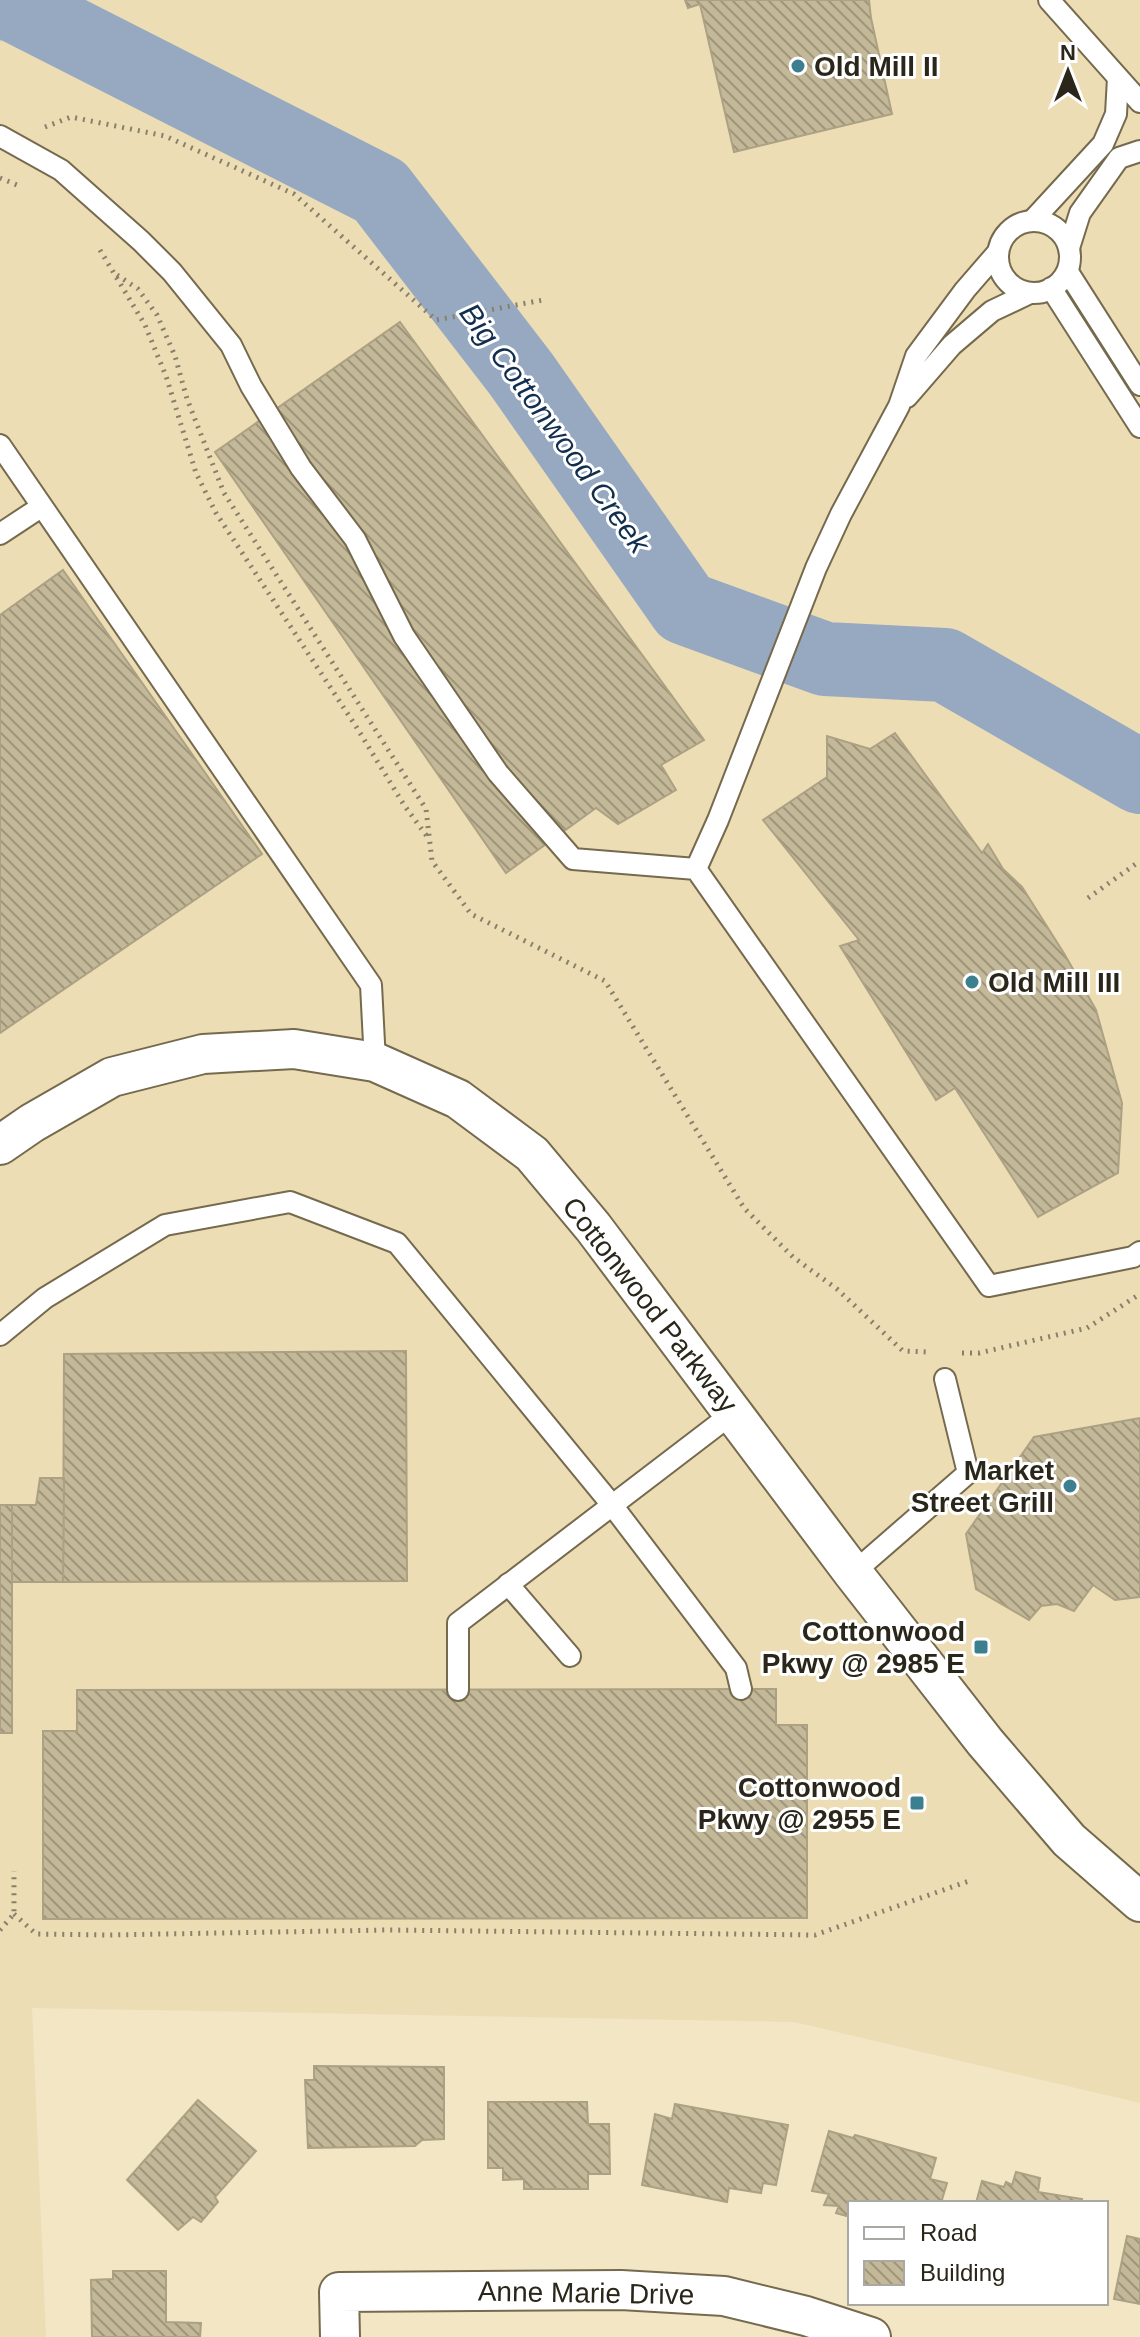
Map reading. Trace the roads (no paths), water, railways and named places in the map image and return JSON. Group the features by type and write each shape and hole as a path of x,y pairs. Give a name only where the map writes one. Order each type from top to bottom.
{"street":[{"name":"Cottonwood Parkway","path":"0,1145 112,1077 203,1054 294,1049 375,1062 458,1099 532,1154 593,1227 853,1573 985,1742 1069,1840 1140,1902"},
{"name":"Anne Marie Drive","path":"340,2337 339,2292 606,2290 724,2296 806,2316 871,2337"}],"lane":[{"path":"1049,0 1140,102"},
{"path":"1032,221 1103,144 1116,114 1118,78"},
{"path":"4,138 61,170 141,241 172,272 231,345 251,386 301,468 355,539 404,636 498,773 573,859 696,869"},
{"path":"1140,151 1119,158 1080,213 1069,248 1068,272 1140,385"},
{"path":"696,869 816,568 899,406 916,356 998,252 1009,230 1032,221 1044,222 1056,228 1069,248"},
{"path":"998,252 998,263 1009,283 1030,293"},
{"path":"899,406 952,345 992,311 1030,293 1041,293 1051,288 1068,272"},
{"path":"1051,288 1140,427"},
{"path":"0,445 371,985 375,1062"},
{"path":"0,534 41,507"},
{"path":"696,869 989,1286 1133,1257 1140,1252"},
{"path":"0,1335 45,1298 165,1225 290,1202 397,1243 612,1505 736,1668 741,1689"},
{"path":"853,1573 968,1473 945,1379"},
{"path":"458,1690 458,1623 733,1413"},
{"path":"508,1584 570,1656"}],"waterway":[{"name":"Big Cottonwood Creek","path":"4,0 380,191 521,374 685,608 825,659 945,665 1140,777"}],"place":[{"name":"Old Mill II","path":"798,66"},
{"name":"Old Mill III","path":"972,982"},
{"name":"Market Street Grill","path":"1070,1486"},
{"name":"Cottonwood Pkwy @ 2985 E","path":"981,1647"},
{"name":"Cottonwood Pkwy @ 2955 E","path":"917,1803"}]}
